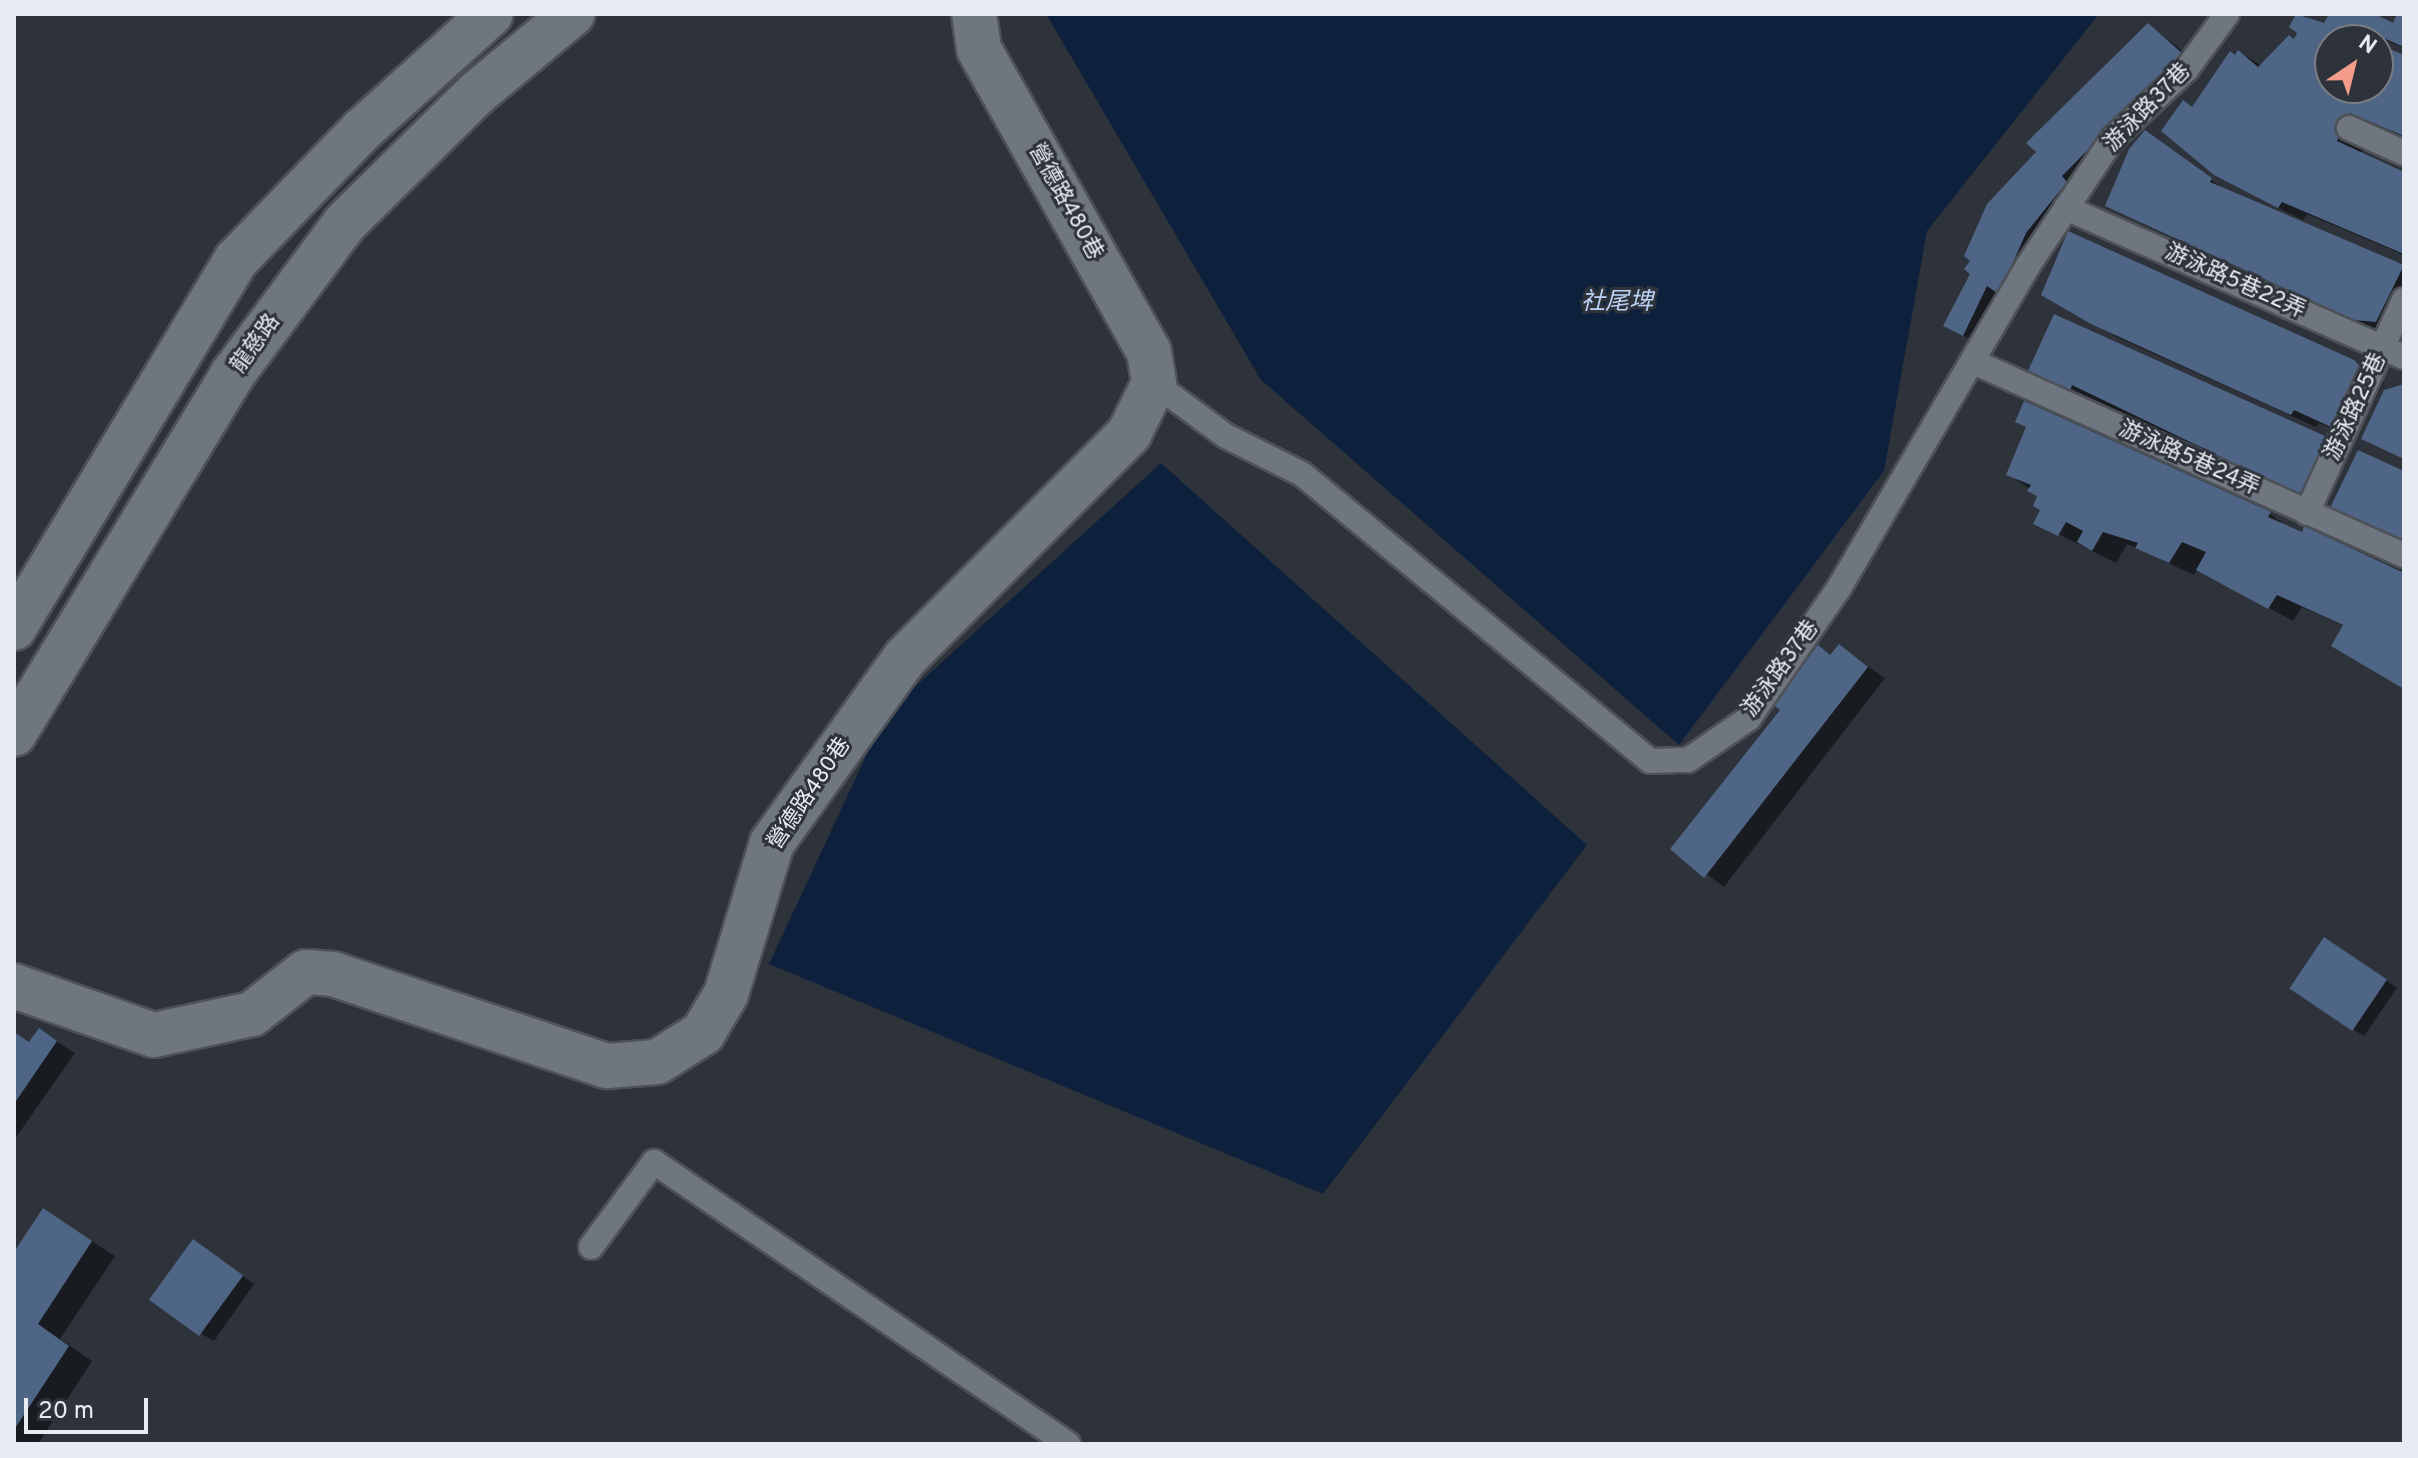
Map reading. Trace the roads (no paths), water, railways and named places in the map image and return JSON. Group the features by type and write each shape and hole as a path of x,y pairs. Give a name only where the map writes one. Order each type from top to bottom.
{"street":[{"path":"14,628 236,260 362,130 491,14"},
{"name":"龍慈路","path":"14,734 232,375 345,223 477,93 572,14"},
{"name":"營德路480巷","path":"14,986 154,1035 252,1014 306,972 333,974 607,1066 657,1062 703,1033 726,994 772,843 905,658 1129,434 1154,383 1149,352 979,49 974,14"}],"lane":[{"name":"游泳路37巷","path":"1154,383 1226,436 1302,474 1650,761 1688,760 1749,718 1839,588 2066,208 2113,138 2186,70 2227,14"},
{"path":"2349,128 2404,153"},
{"name":"游泳路5巷22弄","path":"2066,208 2394,352"},
{"name":"游泳路25巷","path":"2307,513 2394,352 2404,300"},
{"name":"游泳路5巷24弄","path":"1974,362 2404,555"},
{"path":"591,1247 654,1162 1068,1444"}],"water":[{"name":"社尾埤","path":"1046,14 2099,14 1927,231 1884,471 1679,745 1261,380"},
{"path":"1161,463 1587,845 1323,1194 769,964 886,713"}]}
